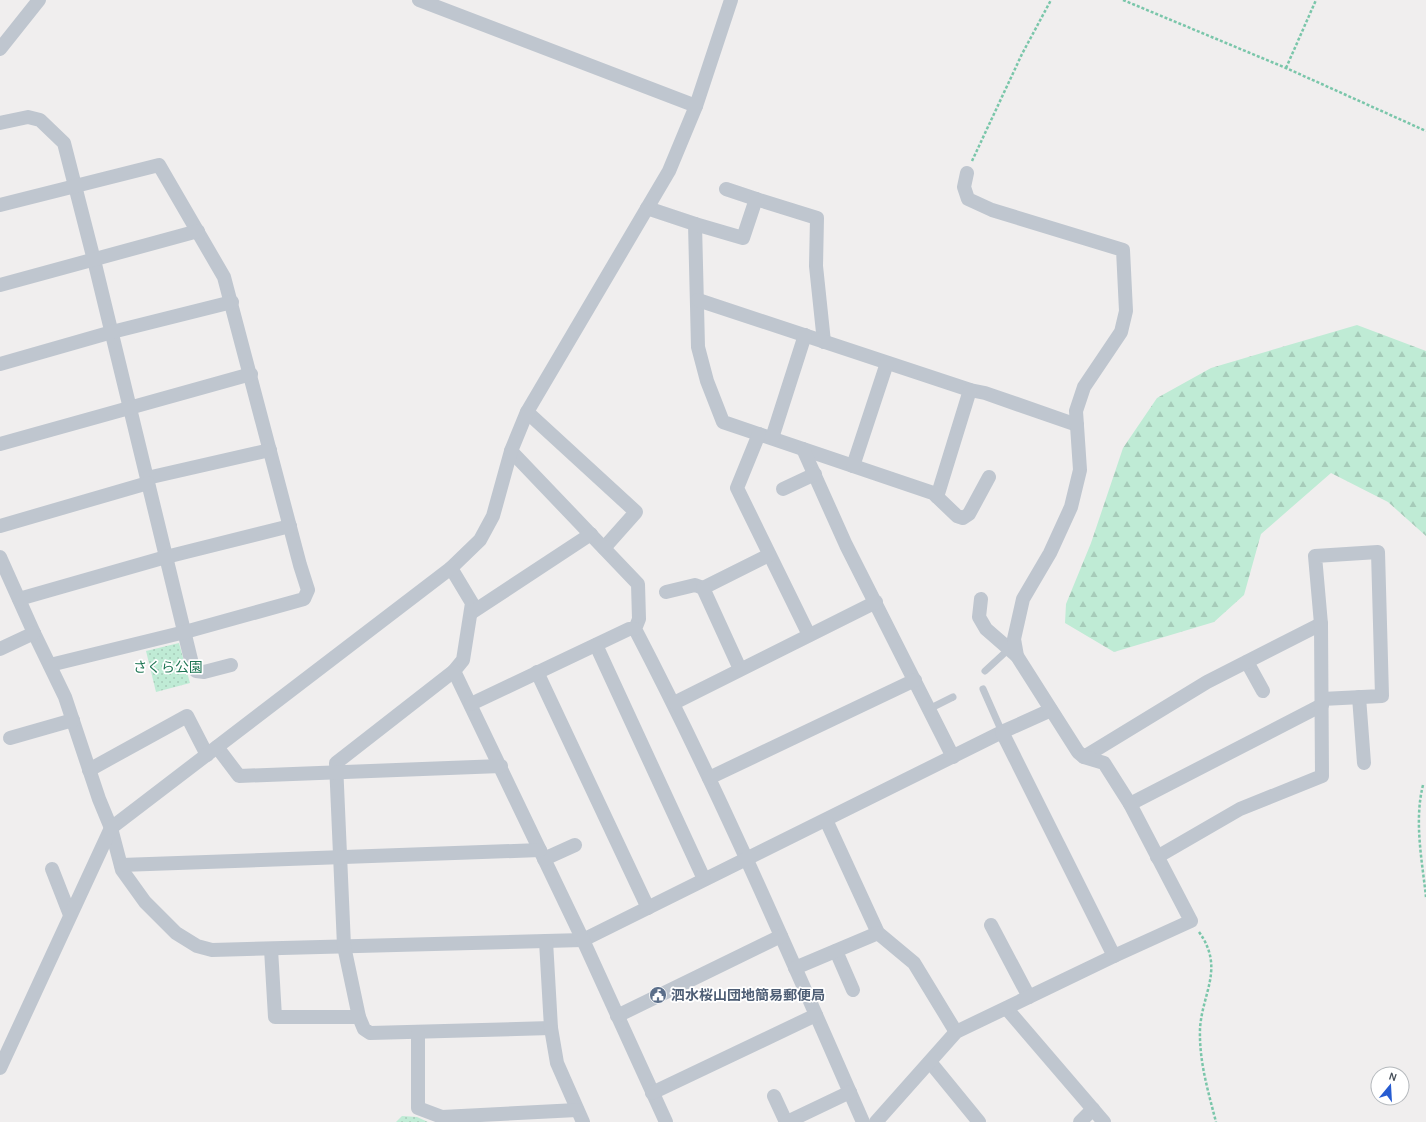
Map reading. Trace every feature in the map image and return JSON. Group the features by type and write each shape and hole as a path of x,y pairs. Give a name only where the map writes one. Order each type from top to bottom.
{"street":[{"path":"0,49 39,0"},
{"path":"419,0 696,106"},
{"path":"0,1068 111,828 451,568 480,540 490,522 511,451 527,412 668,171 696,106 731,0"},
{"path":"0,123 28,117 40,120 64,143 76,185 193,668 196,672 204,672 231,665"},
{"path":"0,205 159,165 224,277 232,302 308,590 304,599 184,632 50,665"},
{"path":"967,173 964,187 968,200 992,210 1124,250 1126,311 1123,325 1121,332 1084,387 1076,411 1080,470 1071,507 1050,553 1023,599 1014,639 1014,652"},
{"path":"726,189 817,218 816,266 824,342"},
{"path":"647,208 743,238 756,199"},
{"path":"695,224 698,347 707,381 722,422 933,493 957,516 963,518 969,514 989,477"},
{"path":"0,285 198,231"},
{"path":"698,300 970,390 985,392 1077,425"},
{"path":"0,364 112,332 232,302"},
{"path":"805,336 765,436 737,488 809,635"},
{"path":"853,466 887,363"},
{"path":"0,444 251,374"},
{"path":"937,497 970,390"},
{"path":"527,412 636,512 604,548"},
{"path":"803,448 846,545 953,757"},
{"path":"0,526 148,481 270,450"},
{"path":"511,451 638,584 639,619 635,629 674,703 747,858 863,1122"},
{"path":"783,489 815,474"},
{"path":"19,599 166,557 290,526"},
{"path":"471,613 591,534"},
{"path":"1130,804 1322,702 1382,696 1378,552 1315,556 1321,624 1322,702 1322,776 1240,809 1157,857"},
{"path":"703,588 769,555"},
{"path":"0,557 65,697 111,828 122,870 145,902 176,933 197,946 212,950 583,940 1002,732 1051,710"},
{"path":"451,568 472,603 463,660 454,671 336,763 344,946 359,1017 364,1029 370,1033 551,1028"},
{"path":"666,592 695,585 703,588 740,669"},
{"path":"876,1122 956,1032 1007,1009 1114,956 1191,921 1130,804 1104,762 1084,757 1078,752 1014,652 986,630 979,617 981,599"},
{"path":"674,703 876,602"},
{"path":"1084,757 1207,682 1321,624"},
{"path":"471,704 629,629 635,629"},
{"path":"0,649 34,633"},
{"path":"596,645 704,879"},
{"path":"1247,662 1263,692"},
{"path":"454,671 583,940 666,1122"},
{"path":"537,672 648,908"},
{"path":"709,778 915,680"},
{"path":"1360,697 1364,763"},
{"path":"90,770 187,716 212,751 239,776 500,766"},
{"path":"10,738 73,720"},
{"path":"1002,732 1114,956"},
{"path":"826,820 878,933 914,963 956,1032"},
{"path":"121,865 340,857 542,855 575,845"},
{"path":"52,869 70,915"},
{"path":"991,925 1029,997"},
{"path":"796,968 878,933"},
{"path":"617,1016 781,936"},
{"path":"418,1032 418,1108 442,1117 580,1116 557,1063 551,1028 546,941"},
{"path":"271,949 275,1017 359,1017"},
{"path":"836,951 853,990"},
{"path":"1007,1009 1104,1122"},
{"path":"652,1094 816,1015"},
{"path":"930,1062 979,1122"},
{"path":"774,1096 787,1122 850,1092"},
{"path":"1080,1122 1093,1109"}],"lane":[{"path":"985,671 1014,652"},
{"path":"983,689 1002,732"},
{"path":"929,709 953,697"}],"path":[{"path":"967,173 1022,54 1051,0"},
{"path":"1123,0 1286,68 1426,131"},
{"path":"1286,68 1316,0"},
{"path":"1423,785 1419,802 1421,848 1426,897"},
{"path":"1191,921 1203,938 1211,960 1211,978 1200,1028 1204,1074 1216,1122"}],"green space":[{"path":"1357,325 1426,351 1426,536 1388,502 1331,473 1261,534 1244,595 1214,622 1114,652 1065,623 1066,604 1091,543 1123,448 1157,398 1211,368"},
{"name":"さくら公園","path":"179,643 190,683 156,692 146,651"},
{"path":"402,1116 417,1117 428,1122 396,1122"}],"place":[{"name":"泗水桜山団地簡易郵便局","path":"658,995"}]}
